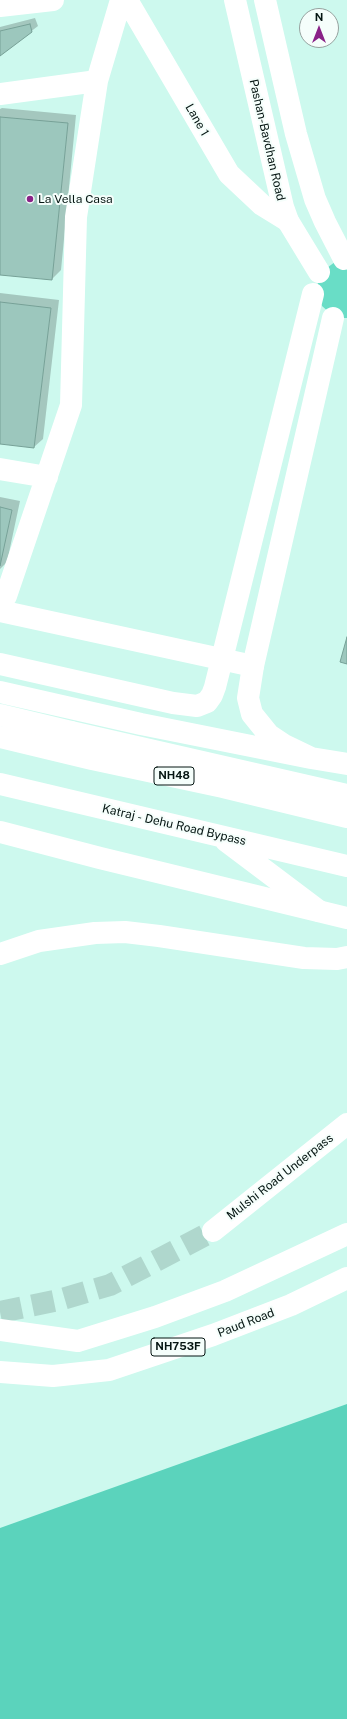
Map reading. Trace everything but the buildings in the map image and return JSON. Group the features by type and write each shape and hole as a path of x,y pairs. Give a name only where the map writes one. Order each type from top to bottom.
{"main road":[{"path":"0,6 53,0"},
{"path":"121,0 97,82 76,217 71,405 3,603 253,666"},
{"name":"Lane 1","path":"128,0 229,174 262,205 288,221"},
{"name":"Pashan-Bavdhan Road","path":"235,0 283,207 288,221 320,272"},
{"path":"0,664 173,703 197,706 207,702 212,695 314,294 315,280 322,268 334,260 345,258 325,222 316,199 296,134 265,0"},
{"path":"0,94 97,82"},
{"path":"311,758 284,745 269,735 252,714 248,698 253,666 340,320 329,317 319,307 314,294"},
{"path":"0,469 47,477"},
{"path":"0,692 141,724 347,764"},
{"path":"0,715 347,795"},
{"name":"NH48","path":"0,737 223,786 347,817"},
{"name":"Katraj - Dehu Road Bypass","path":"0,784 347,866"},
{"path":"0,832 131,866 347,918"},
{"path":"218,835 319,911"},
{"path":"0,954 14,948 46,940 95,933 125,932 304,958 337,959 347,957"},
{"name":"Mulshi Road Underpass","path":"213,1231 347,1124"},
{"path":"0,1330 78,1340 155,1317 225,1291 347,1234"},
{"name":"Paud Road","path":"0,1372 53,1376 109,1370 213,1336 291,1305 347,1278"}],"green space":[{"path":"347,261 347,318 344,318 332,315 322,306 317,295 318,281 324,270 335,262"},
{"path":"347,1404 347,1719 0,1719 0,1528"}],"tunnel":[{"path":"0,1312 59,1300 110,1285 213,1231"}],"place":[{"name":"La Vella Casa","path":"30,199"}]}
